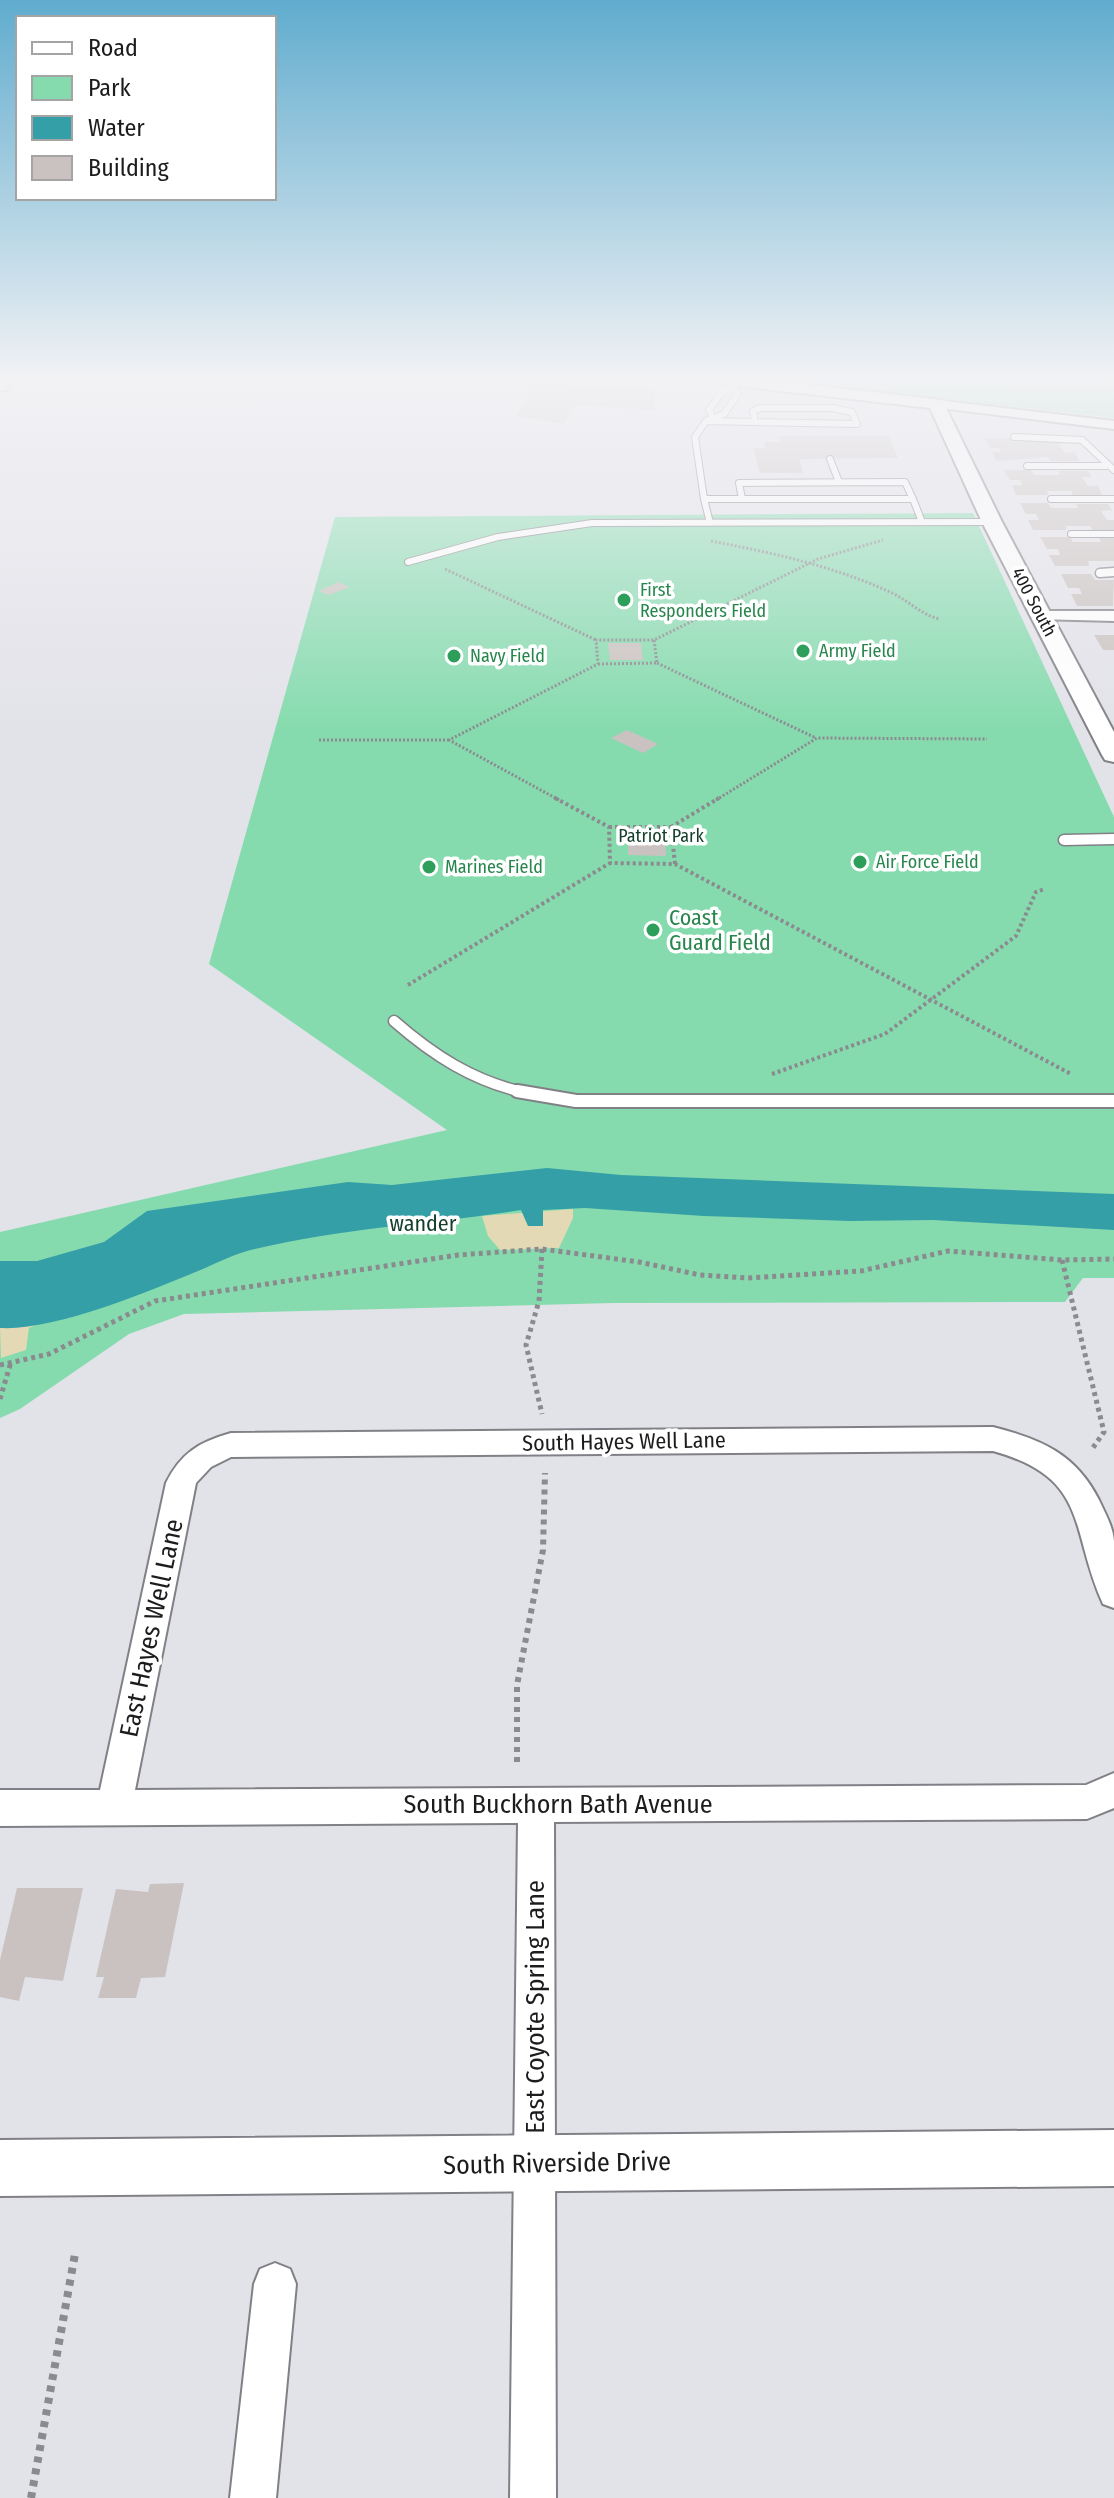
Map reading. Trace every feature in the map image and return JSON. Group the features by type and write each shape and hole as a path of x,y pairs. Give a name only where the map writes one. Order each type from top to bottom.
{"street":[{"name":"400 South","path":"980,497 1114,755"},
{"path":"1044,621 1114,616"},
{"path":"1044,621 1114,626"},
{"name":"South Hayes Well Lane","path":"202,1457 220,1448 242,1444 976,1438 1011,1442 1061,1468 1085,1498 1114,1594"},
{"name":"East Hayes Well Lane","path":"114,1807 181,1483 188,1469 202,1457"},
{"name":"South Buckhorn Bath Avenue","path":"0,1808 1087,1802 1114,1790"},
{"name":"East Coyote Spring Lane","path":"533,2498 536,1804"},
{"name":"South Riverside Drive","path":"0,2168 1114,2158"},
{"path":"253,2498 275,2284"}],"lane":[{"path":"710,523 704,499 913,499 922,522"},
{"path":"1051,499 1114,499"},
{"path":"408,562 475,540 533,529 592,523 992,522"},
{"path":"1071,534 1114,534"},
{"path":"1100,573 1114,572"},
{"path":"1064,840 1114,839"},
{"path":"394,1021 439,1058 491,1086 576,1101 1114,1101"}],"path":[{"path":"445,569 596,640 654,640 831,554 892,537"},
{"path":"703,539 773,551 893,593 927,616 939,619"},
{"path":"596,640 598,664"},
{"path":"654,640 657,663"},
{"path":"319,740 449,740 598,664 657,663 817,738 987,739"},
{"path":"449,740 609,827 671,827 817,738"},
{"path":"609,827 610,863"},
{"path":"671,827 675,864"},
{"path":"408,985 610,863 675,864 932,997 1071,1074"},
{"path":"772,1074 885,1034 1016,936 1036,892 1045,889"},
{"path":"542,1249 539,1301 526,1345 542,1414"},
{"path":"0,1365 49,1354 155,1301 458,1255 542,1249 639,1262 700,1275 747,1278 861,1271 948,1251 1062,1260 1114,1259"},
{"path":"1062,1260 1104,1432 1092,1449"},
{"path":"0,1399 11,1362"},
{"path":"517,1762 517,1685 543,1550 545,1473"},
{"path":"31,2498 75,2254"}],"green space":[{"name":"Patriot Park","path":"973,513 1114,817 1114,1278 1083,1278 1065,1302 613,1303 184,1314 129,1334 20,1409 0,1418 0,1232 447,1130 209,964 335,517"}],"sand":[{"path":"573,1209 573,1218 559,1248 500,1250 488,1236 482,1216"},
{"path":"40,1323 29,1328 26,1350 1,1358 0,1327"}],"water":[{"path":"547,1168 621,1175 1114,1194 1114,1230 933,1220 850,1221 704,1216 585,1208 543,1210 543,1226 528,1226 521,1210 354,1231 255,1249 73,1317 0,1328 0,1261 37,1261 104,1242 147,1211 348,1182 392,1185"}],"building":[{"path":"1020,503 1048,503 1051,508 1108,504 1112,510 1101,511 1107,520 1114,520 1114,530 1066,526 1066,530 1033,530 1028,520 1039,520 1036,514 1026,514"},
{"path":"1040,537 1070,537 1073,542 1101,542 1099,537 1114,537 1114,561 1088,561 1089,566 1055,566 1049,555 1060,555 1058,549 1047,549"},
{"path":"1061,574 1091,574 1095,580 1114,580 1113,606 1077,606 1071,594 1082,594 1079,588 1068,588"},
{"path":"339,582 349,587 329,595 319,591"},
{"path":"1094,635 1114,635 1114,650 1103,650"},
{"path":"608,643 641,643 643,660 610,660"},
{"path":"627,730 658,744 643,753 611,738"},
{"path":"628,833 665,834 666,856 628,855"},
{"path":"184,1883 165,1977 141,1978 136,1998 98,1998 104,1977 96,1977 116,1889 148,1892 150,1884"},
{"path":"17,1888 83,1888 63,1981 25,1977 19,2001 0,1997 0,1960"}],"place":[{"name":"First Responders Field","path":"624,600"},
{"name":"Army Field","path":"803,651"},
{"name":"Navy Field","path":"454,656"},
{"name":"Air Force Field","path":"860,862"},
{"name":"Marines Field","path":"429,867"},
{"name":"Coast Guard Field","path":"653,930"}],"park label":[{"name":"wander","path":"423,1223"}]}
